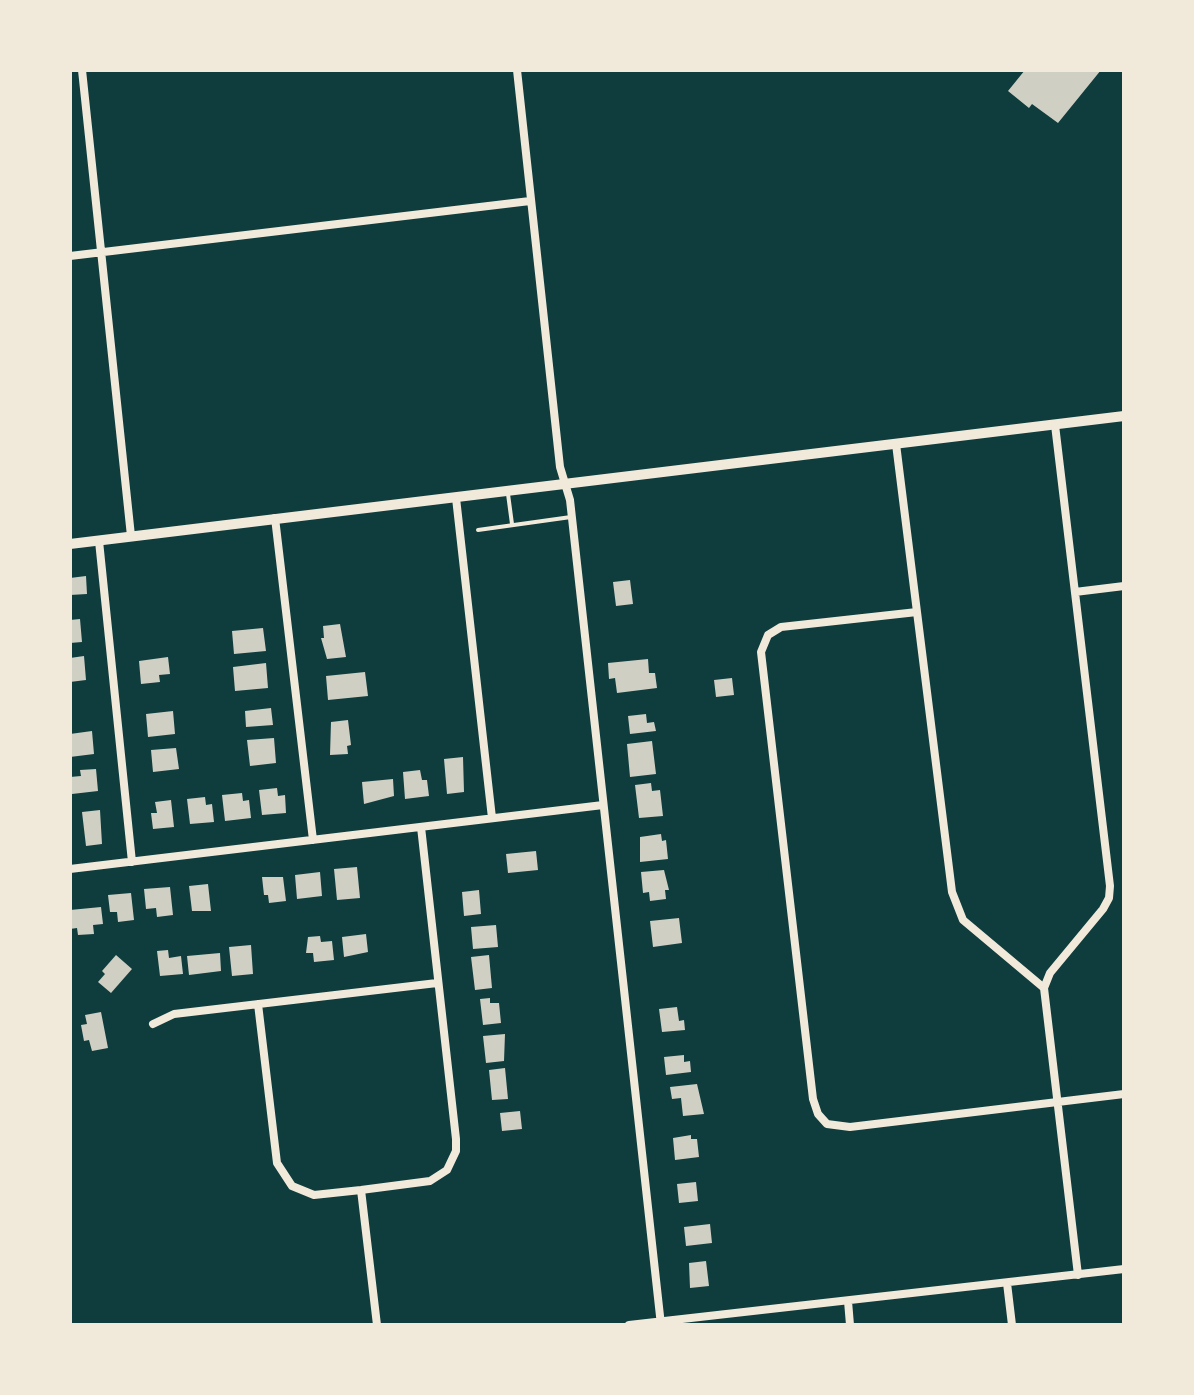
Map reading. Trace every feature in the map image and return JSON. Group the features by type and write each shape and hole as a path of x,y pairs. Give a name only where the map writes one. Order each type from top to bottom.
{"street":[{"path":"82,70 130,536"},
{"path":"517,70 661,1323"},
{"path":"70,256 530,202"},
{"path":"70,544 1124,416"},
{"path":"1054,425 1109,898 1050,973 1044,988 1078,1275"},
{"path":"896,444 952,892 963,920 1044,988"},
{"path":"456,498 492,818"},
{"path":"275,518 313,840"},
{"path":"99,541 132,862"},
{"path":"1075,592 1124,586"},
{"path":"917,612 781,627 768,635 762,652 812,1099 818,1114 828,1124 850,1128 1124,1094"},
{"path":"70,869 603,805"},
{"path":"258,1004 276,1163 292,1186 314,1195 430,1181 447,1170 456,1139 420,827"},
{"path":"153,1024 174,1014 437,982"},
{"path":"361,1190 377,1325"},
{"path":"630,1325 1124,1270"},
{"path":"1008,1283 1012,1325"},
{"path":"848,1301 850,1325"}],"lane":[{"path":"508,492 512,524"},
{"path":"478,530 571,517"}],"building":[{"path":"1025,70 1101,70 1058,123 1008,91"},
{"path":"86,576 87,594 70,595 70,578"},
{"path":"630,580 633,604 616,606 613,582"},
{"path":"80,619 82,642 70,643 70,620"},
{"path":"340,624 346,657 327,659 321,638 323,626"},
{"path":"263,628 266,651 234,654 232,631"},
{"path":"84,656 86,680 70,682 70,658"},
{"path":"168,657 170,674 159,675 160,682 141,684 139,661"},
{"path":"648,659 649,673 655,673 657,688 617,693 615,678 609,679 608,663"},
{"path":"266,663 268,688 235,691 233,667"},
{"path":"365,672 368,696 328,700 326,676"},
{"path":"732,678 734,695 716,697 714,680"},
{"path":"271,708 273,725 246,727 245,711"},
{"path":"173,711 175,734 148,737 146,714"},
{"path":"646,714 647,723 654,722 656,731 630,734 628,716"},
{"path":"348,720 348,754 330,755 331,722"},
{"path":"92,731 94,754 70,757 70,734"},
{"path":"274,738 276,763 250,766 247,740"},
{"path":"652,741 656,774 630,777 627,744"},
{"path":"176,748 179,769 153,772 151,750"},
{"path":"463,757 464,792 447,794 444,759"},
{"path":"96,769 98,791 72,794 70,777 81,776 80,770"},
{"path":"420,770 422,780 427,780 429,796 405,799 403,772"},
{"path":"393,779 394,796 364,804 362,782"},
{"path":"651,783 652,791 660,790 663,816 639,818 635,785"},
{"path":"277,788 278,796 285,795 286,813 262,815 259,790"},
{"path":"242,793 243,801 249,800 251,818 225,821 222,795"},
{"path":"205,797 206,805 212,804 214,822 190,824 187,799"},
{"path":"171,800 174,827 153,829 151,813 157,813 155,802"},
{"path":"100,810 102,844 86,846 82,812"},
{"path":"661,834 662,841 666,840 668,859 640,862 640,837"},
{"path":"536,851 538,870 508,873 506,854"},
{"path":"357,867 360,898 337,900 334,869"},
{"path":"664,870 669,890 665,890 666,899 650,901 649,892 643,893 641,872"},
{"path":"320,872 322,896 297,899 295,875"},
{"path":"262,877 283,877 286,901 269,903"},
{"path":"208,884 211,911 192,911 189,886"},
{"path":"170,887 173,915 157,917 156,908 146,909 144,889"},
{"path":"479,890 481,914 464,916 462,892"},
{"path":"131,893 134,920 118,922 117,912 110,912 108,895"},
{"path":"101,907 103,924 93,925 94,934 78,935 77,928 70,929 70,910"},
{"path":"679,918 682,943 653,947 650,921"},
{"path":"496,925 498,947 473,949 471,927"},
{"path":"366,934 368,952 344,957 342,937"},
{"path":"320,936 321,942 332,941 334,960 314,962 313,953 306,953 308,937"},
{"path":"251,945 253,974 232,976 229,947"},
{"path":"168,950 169,958 181,956 183,974 160,976 157,951"},
{"path":"220,953 221,971 189,975 187,956"},
{"path":"116,955 132,969 111,993 98,982"},
{"path":"489,955 492,988 475,990 471,957"},
{"path":"490,998 490,1003 499,1003 501,1023 483,1025 480,999"},
{"path":"677,1007 685,1030 662,1032 659,1009"},
{"path":"101,1012 108,1048 92,1051 89,1040 84,1041 81,1025 87,1024 85,1015"},
{"path":"505,1034 504,1061 486,1063 483,1036"},
{"path":"684,1055 684,1062 690,1061 691,1072 666,1075 664,1057"},
{"path":"505,1068 508,1099 492,1100 489,1070"},
{"path":"697,1084 704,1114 683,1116 681,1098 672,1099 670,1087"},
{"path":"520,1111 522,1129 502,1131 500,1113"},
{"path":"691,1135 691,1139 697,1139 699,1157 675,1160 673,1138"},
{"path":"696,1182 698,1201 679,1203 677,1184"},
{"path":"710,1224 712,1243 686,1246 684,1227"},
{"path":"706,1261 709,1286 690,1288 689,1263"}]}
